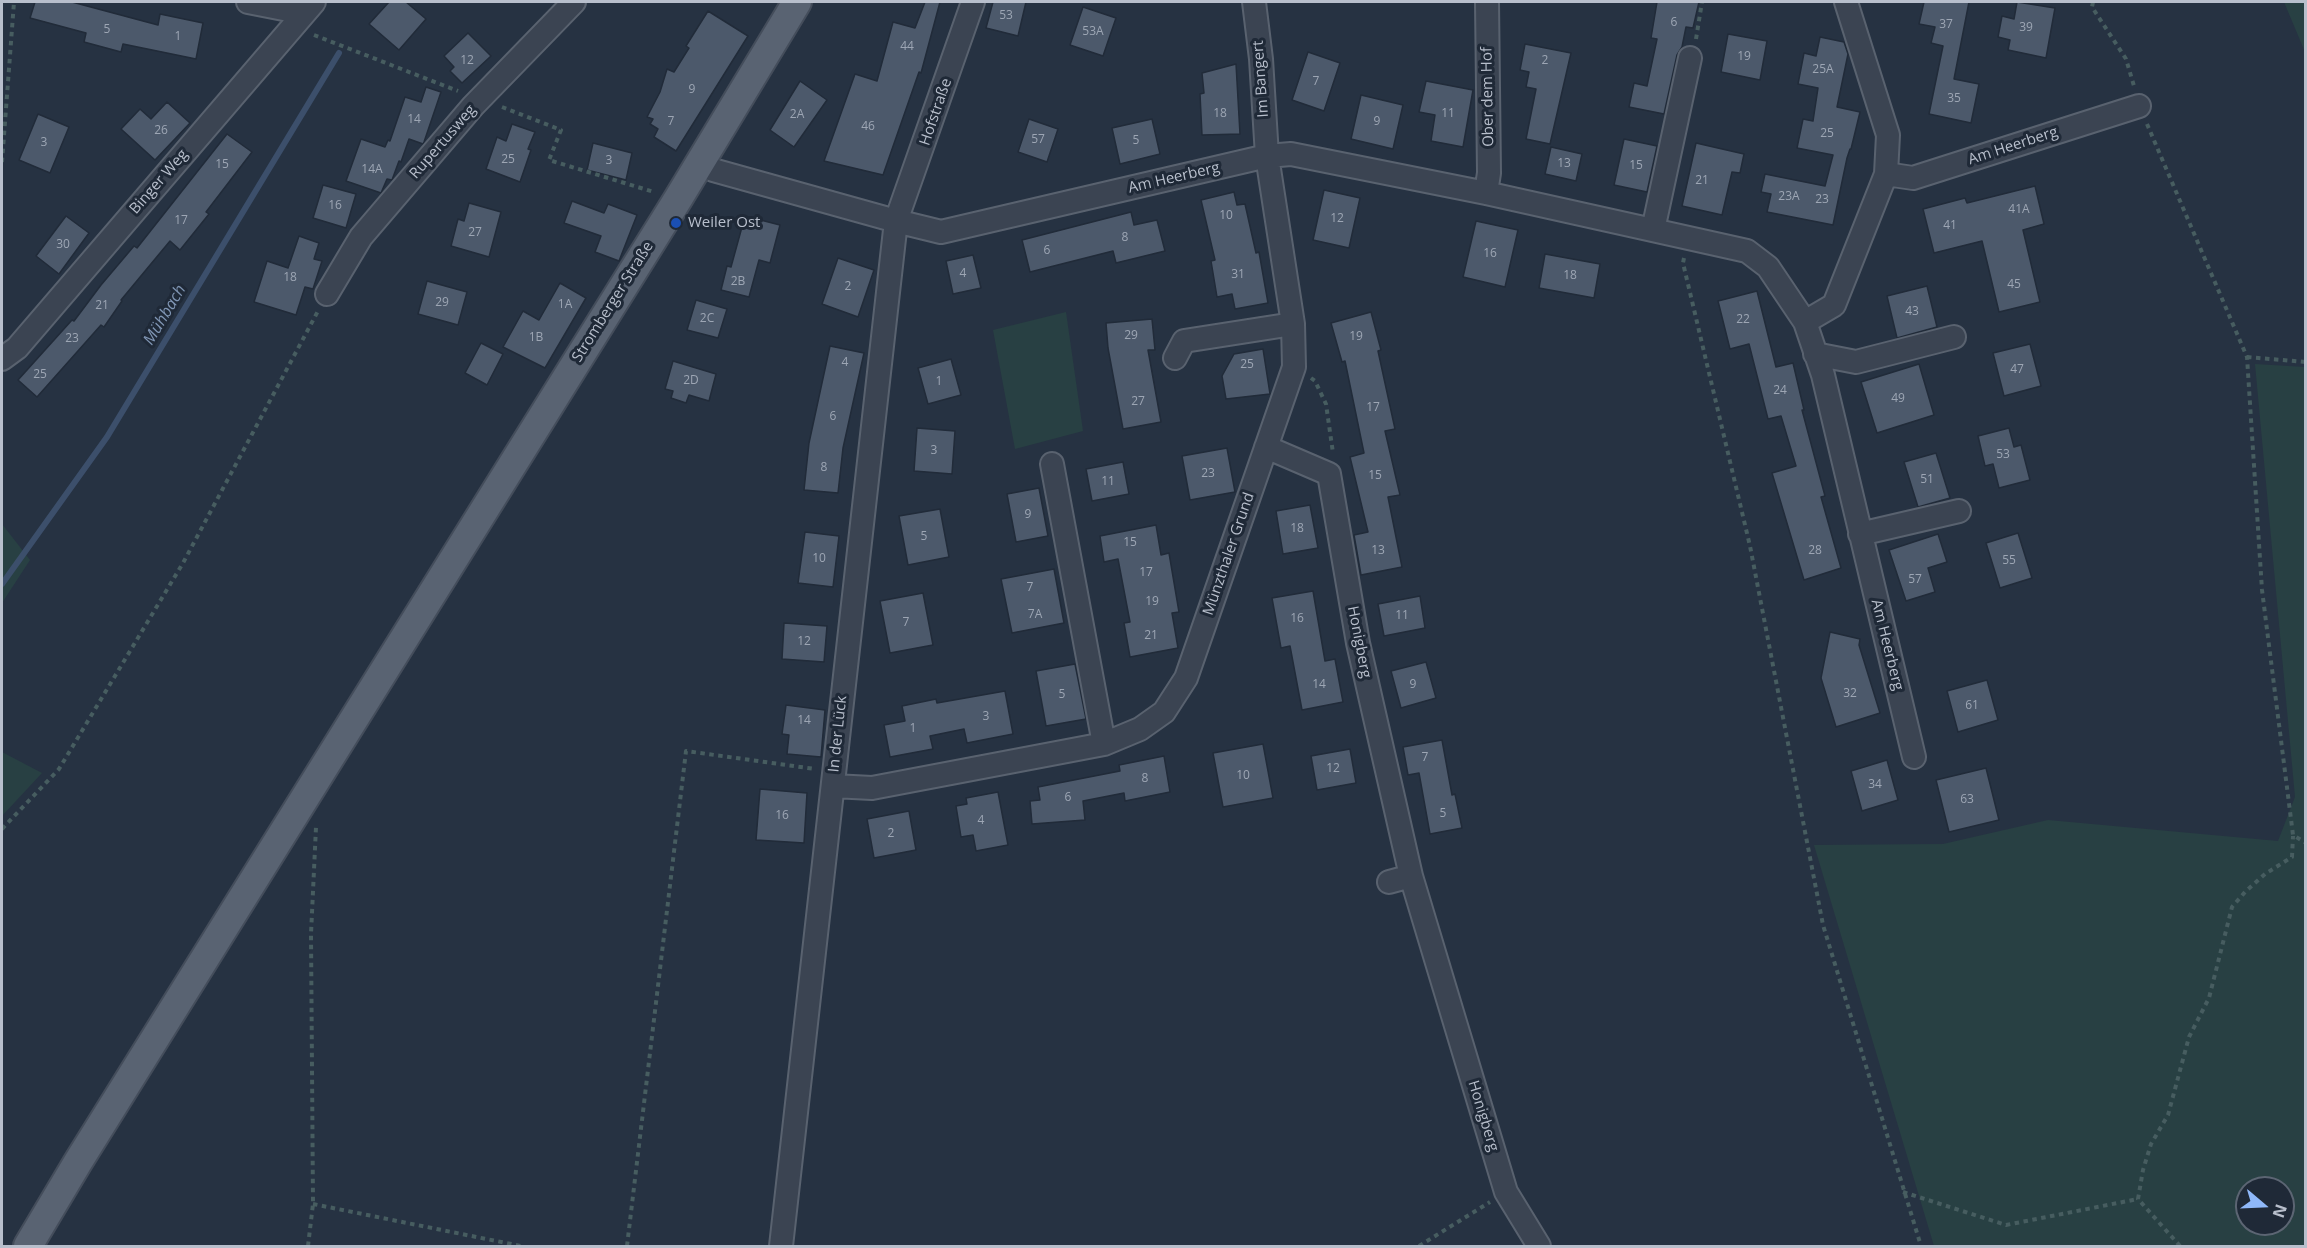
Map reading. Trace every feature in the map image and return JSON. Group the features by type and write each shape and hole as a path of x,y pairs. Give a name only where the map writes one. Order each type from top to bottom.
{"main road":[{"name":"Stromberger Straße","path":"28,1246 797,2"}],"street":[{"path":"248,2 309,7"},
{"name":"Rupertusweg","path":"327,294 361,237 473,106 574,2"},
{"name":"Hofstraße","path":"897,221 974,2"},
{"name":"Im Bangert","path":"1254,2 1261,59 1267,156"},
{"name":"Ober dem Hof","path":"1486,193 1489,173 1487,2"},
{"path":"1805,322 1834,305 1886,174 1888,135 1846,2"},
{"name":"Binger Weg","path":"2,359 17,348 309,7"},
{"path":"1653,230 1690,58"},
{"name":"Am Heerberg","path":"1886,174 1913,178 2139,106"},
{"name":"Am Heerberg","path":"700,162 713,170 941,232 1267,156 1291,154 1486,193 1747,251 1768,267 1805,322 1822,375 1914,757"},
{"name":"Münzthaler Grund","path":"833,779 872,788 1104,744 1140,729 1164,712 1186,678 1294,367 1293,324 1267,156"},
{"name":"In der Lück","path":"781,1246 897,221"},
{"path":"1175,358 1184,341 1293,324"},
{"path":"1815,354 1856,362 1953,337"},
{"path":"1266,447 1329,474"},
{"path":"1052,464 1104,744"},
{"name":"Honigberg","path":"1329,474 1400,879 1506,1192 1539,1246"},
{"path":"1860,534 1959,511"}],"path":[{"path":"2,162 14,2"},
{"path":"1690,58 1695,46 1702,2"},
{"path":"2093,2 2092,6 2126,59 2139,106 2247,357 2262,590 2293,836 2292,857 2265,874 2232,907 2209,999 2189,1037 2168,1115 2151,1144 2143,1170 2138,1199"},
{"path":"1688,237 1683,263 1750,546 1822,926 1921,1246"},
{"path":"2,829 59,769 183,563 327,294"},
{"path":"2247,357 2306,362"},
{"path":"1294,367 1315,381 1326,404 1333,453 1329,474"},
{"path":"627,1246 686,752 833,779"},
{"path":"303,798 311,805 317,829 311,934 313,1204 308,1246"},
{"path":"2293,836 2306,843"},
{"path":"1419,1246 1506,1192"},
{"path":"1903,1192 2006,1225 2138,1199"},
{"path":"2138,1199 2180,1246"},
{"path":"313,1204 521,1246"}],"green space":[{"path":"2284,2 2305,2 2305,52"},
{"path":"1066,312 1083,431 1015,449 993,330"},
{"path":"2255,364 2305,367 2305,1246 1934,1246 1814,845 1943,844 2048,820 2278,841 2295,797"},
{"path":"2,524 30,560 2,603"},
{"path":"2,752 42,773 2,816"}],"building":[{"path":"35,2 72,2 158,25 160,14 203,23 196,59 123,44 121,52 84,42 86,33 30,18"},
{"path":"389,2 406,2 426,19 399,50 369,24"},
{"path":"925,2 940,2 921,73 919,72 883,175 824,161 855,74 877,81 893,22 915,28"},
{"path":"993,2 1026,2 1018,36 986,28"},
{"path":"1657,2 1699,2 1693,28 1686,27 1682,47 1677,55 1664,114 1629,107 1634,83 1647,86 1657,39 1651,38"},
{"path":"1924,2 1969,2 1954,79 1979,84 1971,123 1929,114 1943,46 1931,43 1935,27 1919,24"},
{"path":"2017,2 2055,8 2046,58 2008,50 2010,40 1998,37 2002,16 2014,19"},
{"path":"1083,7 1116,18 1103,56 1070,45"},
{"path":"708,11 748,36 676,151 654,137 658,129 650,124 653,119 647,117 660,92 667,69 674,72 689,48 686,46"},
{"path":"468,33 491,56 462,83 450,71 454,67 444,56"},
{"path":"1728,34 1767,41 1760,80 1721,72"},
{"path":"1820,37 1844,42 1848,54 1837,107 1860,112 1847,158 1833,225 1767,212 1771,194 1761,192 1765,174 1825,186 1833,155 1797,148 1803,119 1813,121 1818,88 1798,84 1804,53 1816,56"},
{"path":"1525,44 1571,53 1550,144 1526,139 1536,89 1526,87 1529,72 1520,70"},
{"path":"1308,52 1340,63 1324,111 1292,100"},
{"path":"1236,64 1240,134 1202,135 1200,94 1204,93 1202,73"},
{"path":"800,81 827,100 794,147 770,130"},
{"path":"1426,81 1473,90 1463,147 1431,141 1435,115 1419,112"},
{"path":"426,87 441,92 423,144 409,139 392,180 387,179 381,193 346,181 361,139 385,147 388,140 390,141 405,97 421,102"},
{"path":"1361,95 1403,105 1393,149 1351,139"},
{"path":"167,102 190,123 155,160 121,129 140,109 151,119"},
{"path":"38,114 69,127 50,173 19,160"},
{"path":"1029,119 1058,129 1047,162 1018,152"},
{"path":"1152,119 1160,154 1120,164 1112,128"},
{"path":"512,124 535,132 528,149 531,150 520,182 486,169 497,137 506,141"},
{"path":"227,134 252,152 206,212 209,214 180,250 170,241 121,300 104,327 101,325 37,397 18,380 72,320 74,321 134,246 137,248"},
{"path":"1624,139 1657,146 1647,192 1614,185"},
{"path":"593,143 632,153 626,180 587,170"},
{"path":"1696,143 1744,154 1740,173 1732,172 1722,215 1682,206"},
{"path":"1551,147 1582,154 1576,181 1545,174"},
{"path":"323,185 356,194 346,228 313,218"},
{"path":"2035,186 2044,224 2023,230 2040,302 1999,312 1982,241 1934,253 1923,209 1965,198 1967,203"},
{"path":"1324,190 1360,198 1349,248 1313,240"},
{"path":"1234,192 1237,205 1245,204 1256,253 1259,252 1268,303 1235,309 1232,294 1217,297 1211,261 1215,260 1201,200"},
{"path":"572,201 604,213 608,204 637,215 619,261 595,252 601,236 564,223"},
{"path":"469,203 501,212 489,257 451,246 458,219 464,221"},
{"path":"1131,212 1134,225 1157,220 1165,251 1116,263 1113,251 1030,272 1022,240"},
{"path":"66,216 89,233 59,274 36,256"},
{"path":"745,216 780,225 770,263 759,260 749,297 721,290 727,266 731,267"},
{"path":"1476,221 1518,230 1505,287 1463,277"},
{"path":"299,236 319,243 314,259 322,261 313,289 305,287 296,315 254,302 267,261 288,268"},
{"path":"1545,254 1600,264 1594,298 1539,288"},
{"path":"973,255 981,288 953,294 946,261"},
{"path":"838,258 874,270 858,317 822,304"},
{"path":"427,281 467,292 458,325 418,314"},
{"path":"560,283 586,298 545,368 503,347 523,311 539,320"},
{"path":"1927,286 1937,327 1897,338 1887,296"},
{"path":"1757,291 1776,367 1793,363 1804,410 1802,410 1825,496 1821,497 1841,568 1804,580 1772,473 1796,466 1781,416 1768,419 1749,344 1730,349 1718,301"},
{"path":"696,300 727,309 718,338 687,330"},
{"path":"1371,312 1381,350 1378,351 1395,429 1385,431 1400,495 1388,497 1402,567 1361,575 1354,535 1368,532 1350,457 1364,453 1345,361 1342,362 1331,323"},
{"path":"1152,319 1155,350 1148,350 1161,422 1123,429 1108,348 1106,323"},
{"path":"481,343 503,354 487,385 465,373"},
{"path":"2030,344 2041,386 2004,396 1993,353"},
{"path":"830,346 864,353 843,448 838,493 804,490 809,443"},
{"path":"1263,349 1270,394 1226,399 1222,376 1234,354"},
{"path":"951,359 961,395 928,404 918,368"},
{"path":"673,361 716,374 709,401 689,395 686,403 671,398 673,391 665,389"},
{"path":"1919,364 1934,415 1877,433 1861,382"},
{"path":"917,428 955,431 952,474 914,471"},
{"path":"2009,428 2014,447 2021,445 2030,480 1999,488 1993,464 1985,466 1978,436"},
{"path":"1227,448 1235,492 1190,500 1182,456"},
{"path":"1936,453 1950,498 1918,507 1904,462"},
{"path":"1123,462 1129,494 1092,501 1086,469"},
{"path":"1039,488 1048,536 1016,542 1007,494"},
{"path":"1310,505 1318,548 1283,554 1276,511"},
{"path":"940,509 949,557 908,565 899,516"},
{"path":"1156,525 1161,555 1169,553 1179,612 1172,613 1178,648 1130,657 1124,623 1130,622 1118,559 1104,562 1100,536"},
{"path":"805,532 839,536 833,587 798,583"},
{"path":"2018,533 2032,578 2000,588 1986,543"},
{"path":"1938,534 1947,562 1928,568 1935,592 1906,601 1889,550"},
{"path":"1054,569 1064,623 1012,633 1001,579"},
{"path":"1313,591 1325,661 1335,659 1343,702 1302,710 1290,646 1281,648 1272,598"},
{"path":"923,593 933,645 890,653 880,601"},
{"path":"1420,596 1425,628 1384,636 1378,604"},
{"path":"784,623 827,626 824,662 782,659"},
{"path":"1830,632 1860,639 1859,645 1880,713 1836,727 1821,678"},
{"path":"1426,662 1436,698 1401,708 1391,671"},
{"path":"1075,664 1086,719 1046,726 1036,671"},
{"path":"1987,680 1998,720 1958,732 1947,691"},
{"path":"1005,691 1013,734 967,743 964,729 930,736 933,749 890,757 884,725 905,721 902,706 936,699 937,703"},
{"path":"786,705 825,710 821,757 787,754 789,735 782,734"},
{"path":"1442,740 1452,795 1455,794 1462,828 1430,834 1419,773 1408,775 1403,747"},
{"path":"1263,744 1273,798 1223,807 1213,753"},
{"path":"1350,749 1356,783 1317,790 1311,756"},
{"path":"1164,756 1170,792 1125,801 1124,793 1083,801 1085,820 1032,824 1030,801 1040,800 1038,787 1120,771 1119,765"},
{"path":"1887,760 1898,800 1862,811 1851,771"},
{"path":"1986,768 1999,820 1949,832 1936,780"},
{"path":"760,789 807,793 804,843 756,840"},
{"path":"998,792 1008,845 976,851 973,835 961,837 956,806 967,804 966,798"},
{"path":"909,811 916,850 874,858 867,819"}],"waterway":[{"name":"Mühbach","path":"2,584 107,437 339,53"}],"place":[{"name":"Weiler Ost","path":"676,223"}]}
